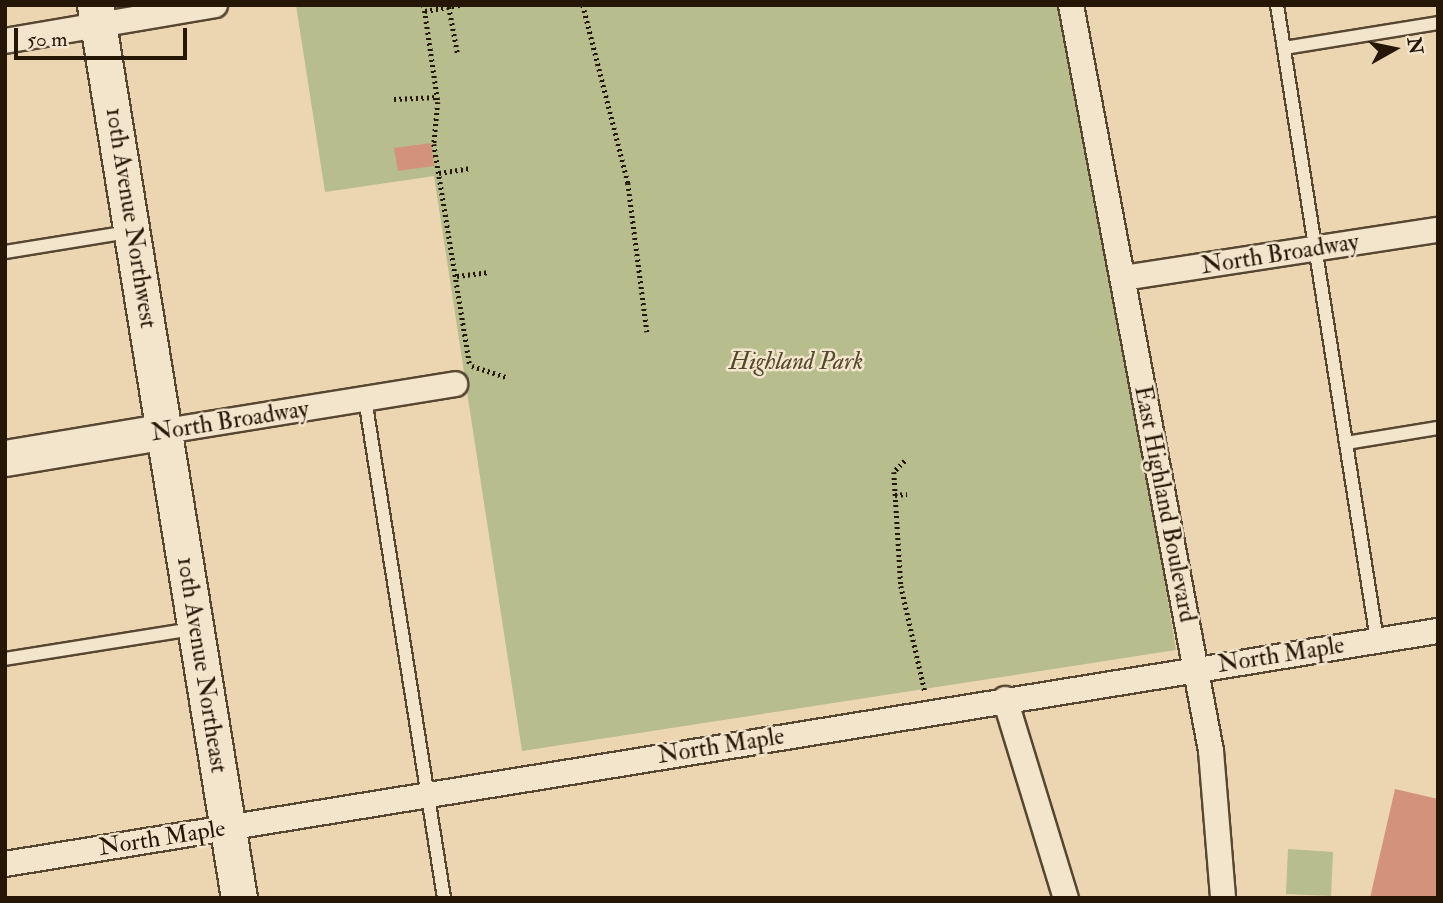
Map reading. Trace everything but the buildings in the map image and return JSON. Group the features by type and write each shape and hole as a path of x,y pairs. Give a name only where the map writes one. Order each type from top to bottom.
{"street":[{"path":"5,41 97,14 215,5"},
{"name":"East Highland Boulevard","path":"1071,5 1212,756 1223,898"},
{"name":"10th Avenue Northwest","path":"97,14 166,431"},
{"name":"North Broadway","path":"1123,278 1438,230"},
{"name":"North Broadway","path":"5,458 455,384"},
{"name":"10th Avenue Northeast","path":"166,431 239,898"},
{"name":"North Maple","path":"5,863 928,711 1438,631"},
{"path":"1005,699 1066,898"}],"lane":[{"path":"1277,5 1377,640"},
{"path":"1284,48 1438,23"},
{"path":"5,252 133,232"},
{"path":"365,399 444,898"},
{"path":"1346,443 1438,428"},
{"path":"5,659 197,629"}],"path":[{"path":"460,5 424,8 438,97 439,173 472,366"},
{"path":"583,5 628,183 647,332"},
{"path":"449,7 458,54"},
{"path":"394,99 438,97"},
{"path":"439,173 471,168"},
{"path":"457,276 488,272"},
{"path":"455,384 463,368 472,366 506,377"},
{"path":"905,461 894,472 903,605 919,645 928,711"},
{"path":"895,495 907,494"}],"green space":[{"name":"Highland Park","path":"296,5 1071,5 1176,650 522,751 434,176 325,192"},
{"path":"1288,849 1333,852 1331,896 1286,894"}]}
